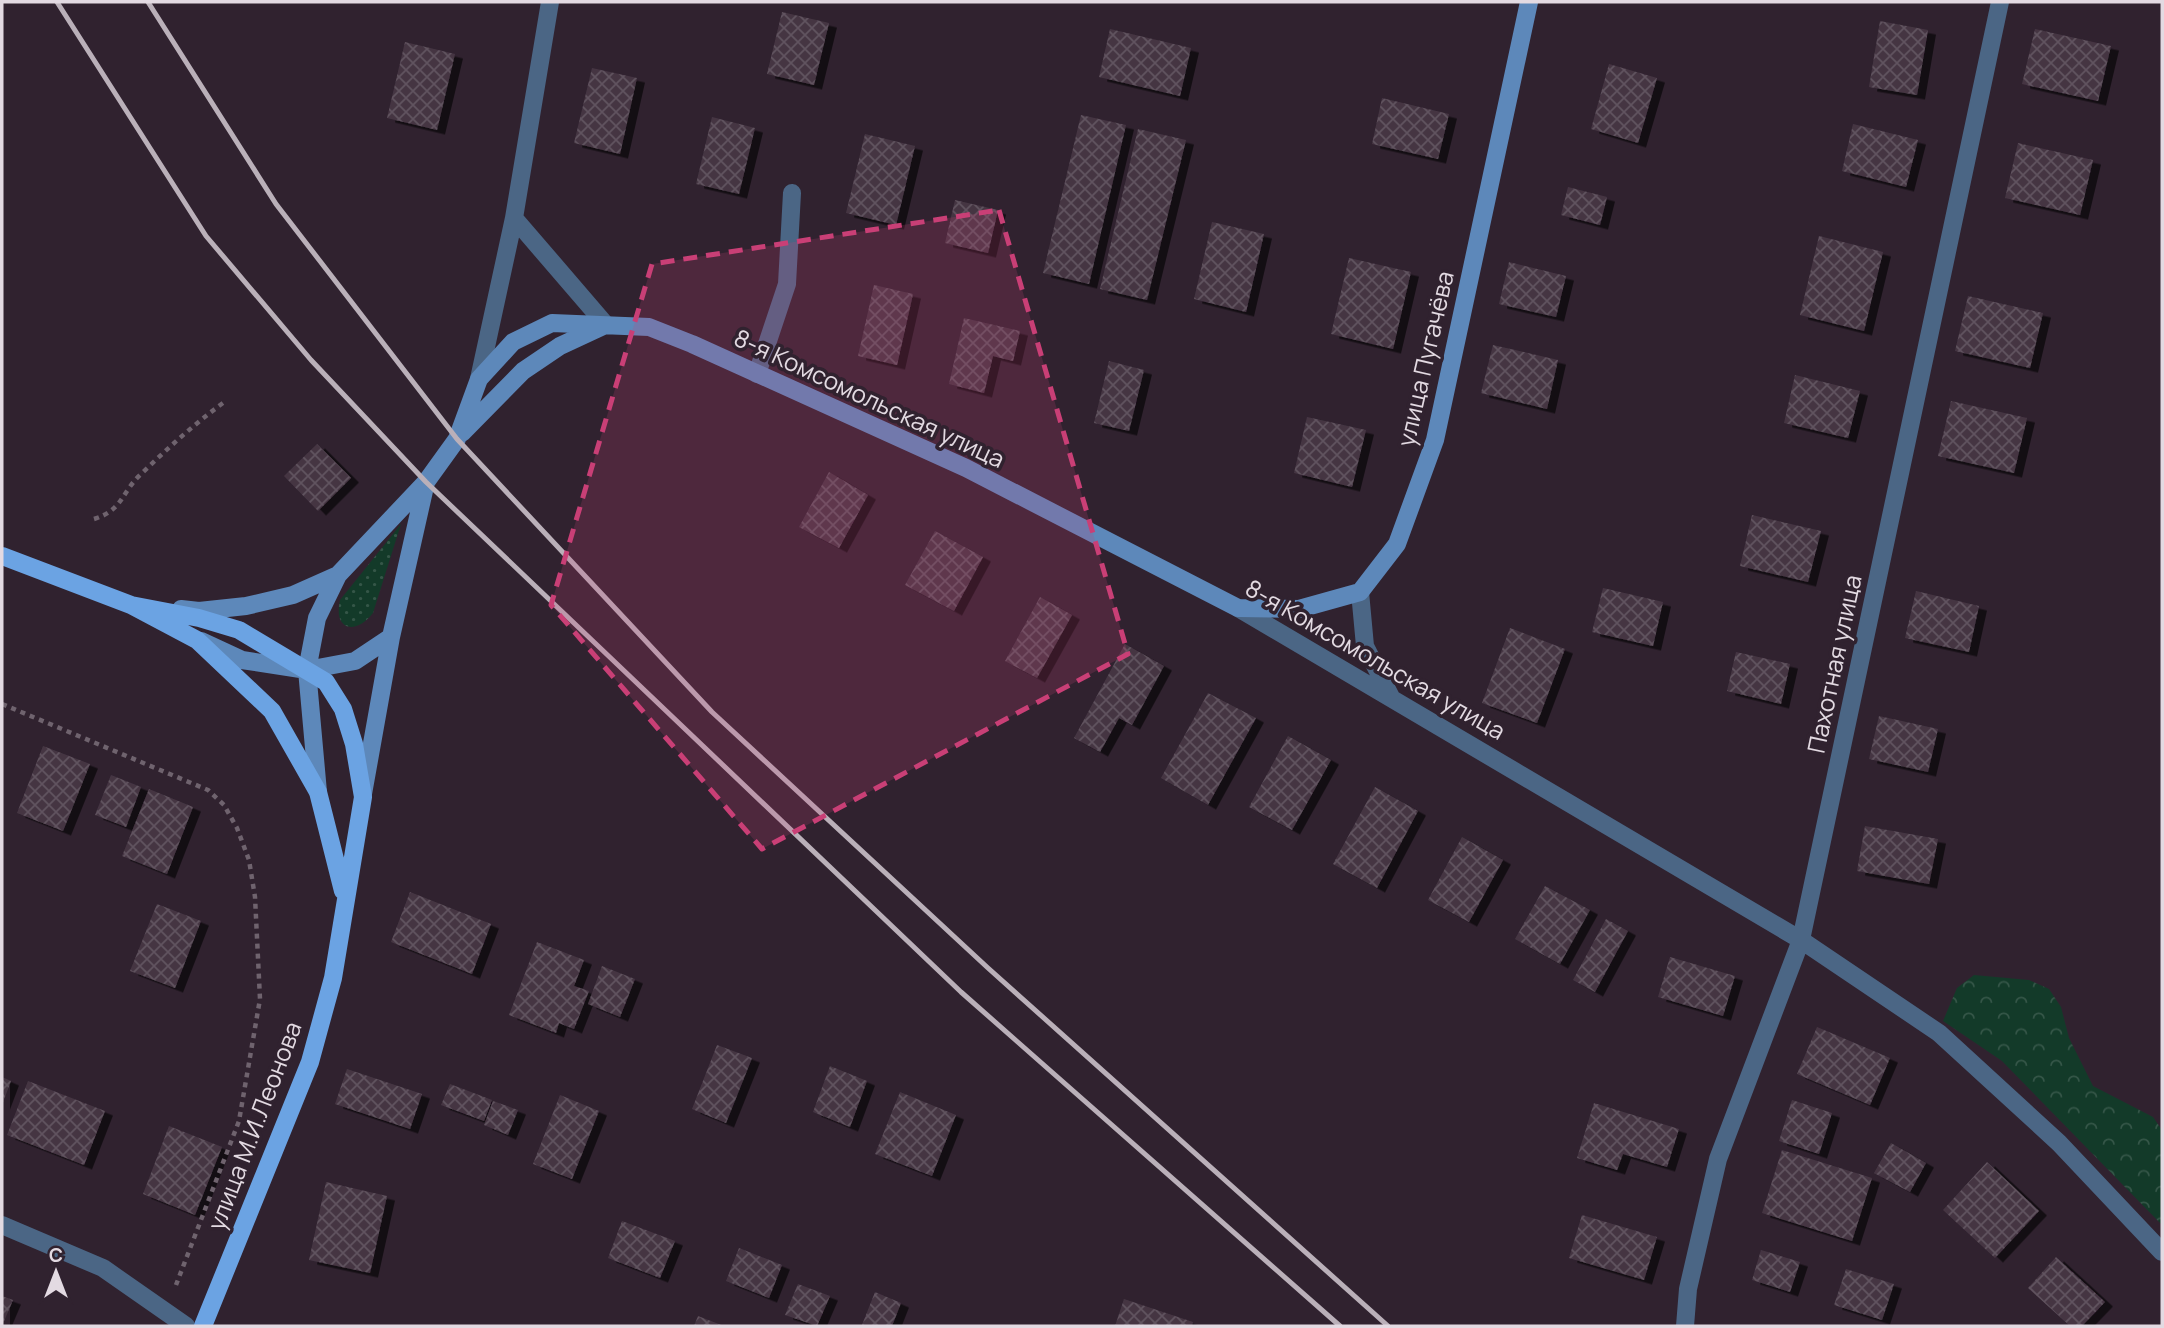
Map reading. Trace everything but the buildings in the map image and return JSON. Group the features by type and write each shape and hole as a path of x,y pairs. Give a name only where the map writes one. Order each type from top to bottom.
{"main road":[{"name":"улица Пугачёва","path":"1360,592 1397,544 1435,440 1529,2"},
{"name":"8-я Комсомольская улица","path":"479,379 513,342 552,323 649,327 966,468 1238,608"},
{"path":"345,898 318,792 307,670 317,618 338,575 426,482 457,439 523,371 561,346 606,325"},
{"path":"457,439 479,379"},
{"path":"363,797 391,637 426,482"},
{"path":"2,556 131,605 242,660 307,670 355,661 391,637"},
{"path":"131,605 199,611 246,606 293,595 338,575"},
{"path":"1238,608 1299,609 1360,592"},
{"name":"улица М.И.Леонова","path":"131,605 199,618 239,630 326,682 343,709 354,744 363,797 333,978 310,1062 203,1326"},
{"path":"197,639 272,711 318,792"}],"street":[{"path":"479,379 514,218 550,2"},
{"name":"Пахотная улица","path":"1685,1326 1688,1289 1718,1159 1801,940 2000,2"},
{"path":"757,374 787,284 792,193"},
{"path":"514,218 606,325"},
{"path":"1360,592 1365,646 1391,696"},
{"name":"8-я Комсомольская улица","path":"1238,608 1801,940 1939,1033 2059,1143 2162,1252"},
{"path":"2,1226 103,1268 186,1326"}],"path":[{"path":"94,519 117,508 136,478 188,429 223,403"},
{"path":"2,704 208,790 224,805 237,828 249,860 255,897 260,999 250,1063 239,1121 166,1312"}],"highlighted area":[{"path":"999,210 1128,654 762,849 551,605 652,264"}],"green space":[{"path":"401,524 373,613 360,625 353,627 343,624 339,610 340,600"},
{"path":"1974,975 2029,980 2049,989 2061,1007 2069,1038 2093,1086 2153,1117 2162,1130 2162,1225 2002,1061 1943,1021 1957,988"}],"railway":[{"path":"57,2 206,236 311,360 426,482 961,992 1340,1326"},
{"path":"148,2 276,204 457,439 712,712 988,968 1388,1326"}]}
